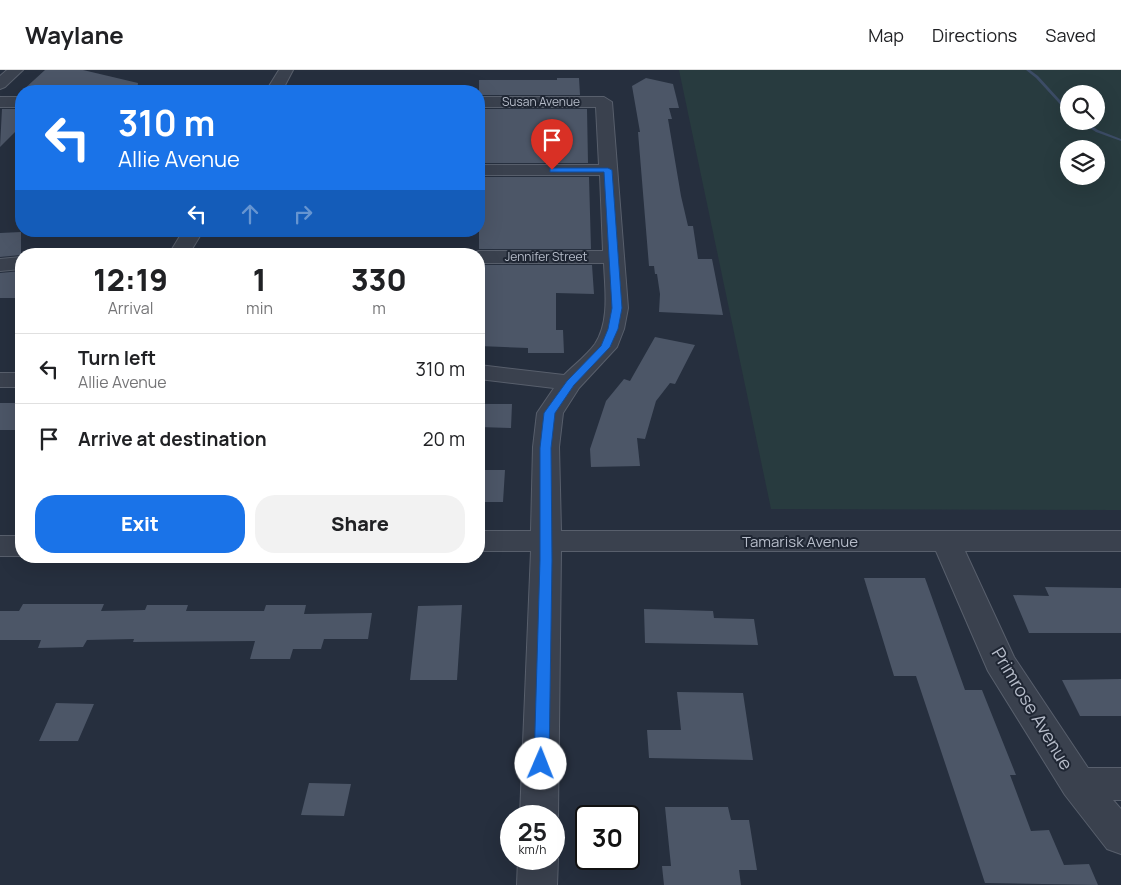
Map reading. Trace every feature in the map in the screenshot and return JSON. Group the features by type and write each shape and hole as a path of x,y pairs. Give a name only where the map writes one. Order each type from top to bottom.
{"street":[{"path":"0,84 16,70"},
{"path":"277,85 286,70"},
{"path":"0,102 15,102"},
{"name":"Susan Avenue","path":"485,102 604,102 608,170"},
{"path":"485,170 608,170 617,308 613,329 605,347 570,383 550,413 546,448 546,540 539,805"},
{"path":"183,248 190,237"},
{"name":"Jennifer Street","path":"485,257 614,258"},
{"path":"0,265 15,264"},
{"path":"485,373 570,383"},
{"path":"0,380 15,380"},
{"name":"Tamarisk Avenue","path":"485,541 947,543 1121,541"},
{"name":"Primrose Avenue","path":"947,543 1000,662 1078,784 1121,837"},
{"path":"1078,784 1121,784"},
{"path":"537,885 538,870"}],"green space":[{"path":"679,70 1121,70 1121,510 771,509"}],"building":[{"path":"45,70 83,70 138,83 138,85 29,85"},
{"path":"557,78 579,78 580,95 485,95 485,85 479,85 479,80 557,80"},
{"path":"646,78 673,84 679,108 669,108 672,119 668,119 681,196 688,226 693,226 698,259 712,259 723,315 659,312 660,294 657,274 655,274 654,266 649,266 638,132 640,132 632,86"},
{"path":"2,109 15,109 15,132 0,147"},
{"path":"485,109 587,109 588,163 485,163"},
{"path":"485,177 589,177 591,249 479,248 479,237 485,237"},
{"path":"15,232 15,237 21,237 21,248 15,248 15,256 0,257 0,233"},
{"path":"485,265 592,265 594,294 556,293 556,330 563,330 564,353 528,353 528,348 485,346"},
{"path":"15,272 15,298 0,298 0,273"},
{"path":"655,337 695,345 675,384 670,383 656,401 645,439 637,438 640,466 591,467 590,449 606,401 624,379 630,381"},
{"path":"0,403 15,403 15,430 0,430"},
{"path":"485,404 512,404 511,428 485,427"},
{"path":"485,470 505,470 503,502 485,502"},
{"path":"864,578 925,578 965,690 982,690 1016,775 1010,775 1031,831 1049,830 1064,865 1089,864 1098,885 985,883 916,676 894,676"},
{"path":"1045,587 1121,588 1121,633 1029,633 1013,595 1049,596"},
{"path":"23,604 104,604 101,611 145,610 147,605 188,605 186,611 264,611 266,605 306,605 304,614 372,613 368,639 324,639 321,649 293,649 290,659 250,659 255,641 133,642 134,639 87,640 83,647 38,648 41,640 0,640 0,611 19,611"},
{"path":"462,605 457,680 410,680 418,606"},
{"path":"644,609 713,611 714,618 754,619 758,645 645,643"},
{"path":"1121,679 1121,716 1080,716 1062,680"},
{"path":"677,692 743,693 753,760 649,758 647,730 681,730"},
{"path":"56,703 94,704 78,741 39,741"},
{"path":"309,783 351,784 344,816 301,815"},
{"path":"665,807 728,807 731,820 749,820 757,870 739,870 741,885 664,885 662,866 671,866"}],"waterway":[{"path":"1028,70 1037,77 1060,103"},
{"path":"1095,130 1121,140"}],"route":[{"path":"541,764 546,560 546,448 550,413 570,383 605,347 613,329 617,308 608,170 552,170"}]}
